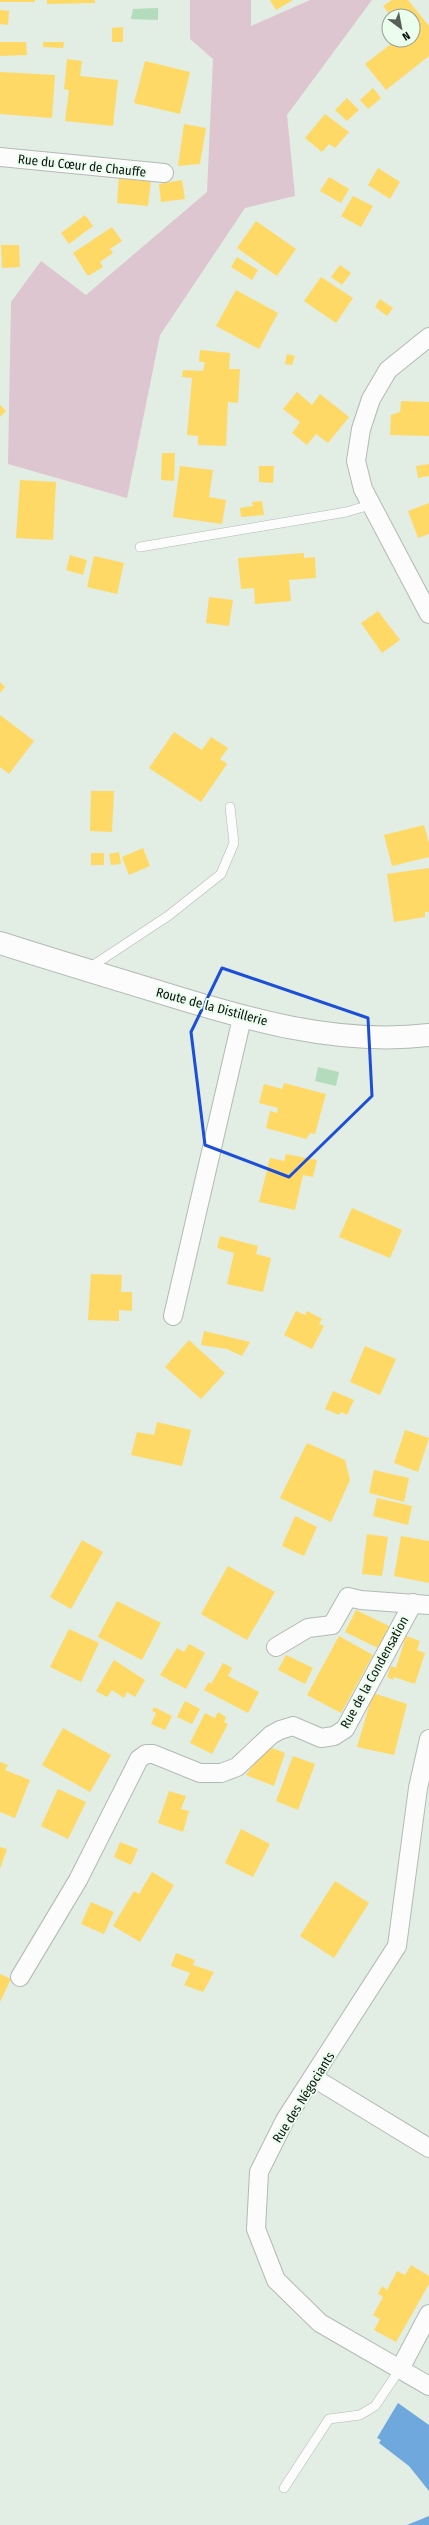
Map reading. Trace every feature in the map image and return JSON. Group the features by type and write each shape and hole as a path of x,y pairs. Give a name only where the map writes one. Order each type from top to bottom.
{"street":[{"name":"Rue du Cœur de Chauffe","path":"0,157 164,173"},
{"path":"425,340 388,370 371,399 361,429 356,460 363,489 370,505 429,614"},
{"name":"Route de la Distillerie","path":"0,943 242,1018 347,1037 399,1038 429,1035"},
{"path":"173,1316 242,1018"},
{"path":"276,1647 308,1628 332,1625 348,1597 361,1600 421,1604"},
{"name":"Rue de la Condensation","path":"20,1977 78,1880 139,1759 146,1754 153,1754 200,1773 221,1773 237,1767 271,1736 280,1730 294,1726 321,1738 334,1736 345,1729 421,1604"},
{"name":"Rue des Négociants","path":"429,1740 424,1791 398,1946 314,2078 285,2120 259,2172 256,2230 276,2280 320,2323 429,2386"},
{"path":"314,2078 429,2148"},
{"path":"400,2369 429,2314"}],"lane":[{"path":"140,547 346,512 370,505"},
{"path":"86,970 168,916 221,874 234,843 230,807"},
{"path":"284,2488 328,2419 360,2415 375,2406 400,2369"}],"highlighted area":[{"path":"222,968 368,1018 372,1096 289,1177 205,1145 191,1032"}],"shaded area":[{"path":"190,0 251,0 251,26 310,0 372,0 287,115 295,196 245,208 160,335 127,498 8,464 11,302 41,261 86,295 207,192 213,59 190,39"},
{"path":"158,8 158,20 131,19 133,9"},
{"path":"318,1067 339,1072 336,1086 315,1081"}],"building: Homes":[{"path":"0,0 35,0 35,2 0,2"},
{"path":"47,0 95,0 95,3 47,4"},
{"path":"270,0 293,0 276,10"},
{"path":"392,0 408,0 414,8 385,8 383,6"},
{"path":"0,10 9,11 8,25 0,24"},
{"path":"421,16 429,26 429,56 386,90 365,64 386,48 421,48"},
{"path":"123,27 123,42 112,42 112,28"},
{"path":"0,42 26,42 27,55 0,56"},
{"path":"43,42 64,42 63,48 43,47"},
{"path":"67,59 82,61 80,76 118,80 113,126 65,121 69,90 64,89"},
{"path":"145,61 190,72 180,114 134,103"},
{"path":"0,72 55,75 52,118 0,114"},
{"path":"373,88 381,98 368,109 360,100"},
{"path":"347,98 359,110 347,121 335,110"},
{"path":"325,114 349,132 335,148 329,144 322,152 305,138"},
{"path":"184,124 206,128 200,164 178,166"},
{"path":"378,168 400,182 390,199 368,185"},
{"path":"119,177 151,180 148,206 117,203"},
{"path":"329,177 349,189 341,203 320,191"},
{"path":"182,180 185,199 161,202 159,184"},
{"path":"353,196 373,206 361,227 341,216"},
{"path":"85,215 93,226 69,244 61,233"},
{"path":"256,221 296,249 277,276 237,248"},
{"path":"112,227 122,241 110,249 113,253 100,262 103,267 88,276 73,253"},
{"path":"1,245 19,245 20,267 2,268"},
{"path":"237,257 258,270 252,280 231,267"},
{"path":"340,265 351,273 342,285 331,277"},
{"path":"321,277 353,298 336,323 304,301"},
{"path":"236,290 278,313 259,349 216,326"},
{"path":"380,299 393,308 387,316 375,307"},
{"path":"200,350 230,353 229,369 240,369 238,403 228,402 226,446 198,445 198,436 187,435 192,378 182,377 183,370 203,371 205,362 199,362"},
{"path":"287,354 295,356 292,365 285,364"},
{"path":"297,392 312,405 320,394 349,417 328,443 316,434 307,445 292,433 300,422 283,409"},
{"path":"401,401 429,402 429,436 390,435 391,415 400,412"},
{"path":"0,405 6,411 0,417"},
{"path":"162,453 175,453 174,481 161,480"},
{"path":"429,464 429,476 418,478 416,466"},
{"path":"180,466 213,470 209,497 226,500 222,524 173,517"},
{"path":"259,466 274,466 273,483 259,482"},
{"path":"20,480 56,482 53,540 16,538"},
{"path":"262,501 264,515 241,517 240,508 253,506 252,502"},
{"path":"429,503 429,534 418,538 408,511"},
{"path":"304,553 304,558 315,557 316,578 289,580 291,601 255,604 254,588 241,589 238,558"},
{"path":"70,555 87,560 83,575 66,570"},
{"path":"94,556 124,563 117,594 87,587"},
{"path":"209,597 233,600 229,626 206,623"},
{"path":"378,611 400,640 382,653 361,623"},
{"path":"0,682 5,687 0,693"},
{"path":"0,715 34,741 9,774 0,767"},
{"path":"174,732 202,750 211,737 228,748 220,759 227,764 201,802 149,768"},
{"path":"91,791 114,791 112,832 90,831"},
{"path":"424,825 429,843 429,857 392,866 384,835"},
{"path":"143,848 150,866 129,875 122,857"},
{"path":"119,852 121,864 111,865 109,854"},
{"path":"91,853 104,853 104,865 91,865"},
{"path":"429,868 429,912 425,912 425,917 394,922 387,874"},
{"path":"284,1083 326,1094 315,1134 310,1133 306,1139 266,1128 270,1111 277,1113 278,1108 259,1103 264,1084 282,1089"},
{"path":"286,1154 317,1160 313,1177 303,1175 295,1210 259,1202 270,1158 284,1161"},
{"path":"352,1208 402,1230 390,1258 339,1237"},
{"path":"220,1236 258,1246 256,1254 271,1258 263,1292 227,1284 234,1253 217,1248"},
{"path":"91,1274 122,1275 121,1292 132,1292 132,1311 119,1310 119,1321 88,1320"},
{"path":"296,1311 305,1315 307,1311 322,1319 319,1324 324,1326 312,1349 284,1335"},
{"path":"204,1331 250,1342 242,1356 227,1349 201,1345"},
{"path":"189,1340 225,1373 201,1399 165,1367"},
{"path":"365,1346 396,1359 380,1395 350,1382"},
{"path":"333,1391 354,1400 347,1415 341,1412 339,1415 325,1409"},
{"path":"157,1422 191,1430 182,1466 131,1455 137,1432 154,1435"},
{"path":"405,1430 429,1438 418,1472 394,1463"},
{"path":"307,1443 345,1460 350,1480 331,1522 280,1498"},
{"path":"374,1470 409,1478 404,1502 369,1493"},
{"path":"377,1498 412,1506 408,1525 373,1516"},
{"path":"295,1516 317,1527 304,1556 282,1546"},
{"path":"367,1534 388,1537 382,1576 362,1574"},
{"path":"401,1536 429,1541 429,1583 394,1576"},
{"path":"82,1540 103,1552 71,1609 50,1597"},
{"path":"228,1566 275,1592 247,1640 201,1614"},
{"path":"117,1601 161,1623 142,1660 98,1637"},
{"path":"356,1610 389,1626 378,1648 345,1632"},
{"path":"69,1629 99,1643 81,1682 50,1667"},
{"path":"339,1636 373,1655 341,1713 307,1695"},
{"path":"406,1636 420,1641 417,1650 425,1653 415,1684 394,1677 393,1680 387,1677 391,1666 396,1668"},
{"path":"189,1644 205,1653 186,1689 160,1675 177,1648 184,1652"},
{"path":"286,1655 313,1668 305,1684 278,1670"},
{"path":"114,1660 145,1680 135,1697 127,1692 124,1698 112,1690 107,1697 96,1691"},
{"path":"223,1663 232,1668 228,1676 259,1692 248,1713 204,1690 209,1682 211,1684"},
{"path":"373,1693 407,1704 394,1755 357,1747"},
{"path":"185,1701 200,1709 192,1724 177,1717"},
{"path":"154,1707 172,1716 165,1730 151,1724 156,1713 152,1711"},
{"path":"218,1712 226,1717 224,1722 228,1724 212,1754 190,1743 205,1713 215,1718"},
{"path":"63,1728 111,1755 90,1792 42,1765"},
{"path":"267,1746 285,1753 274,1786 246,1775"},
{"path":"293,1756 315,1764 298,1810 276,1801"},
{"path":"0,1762 8,1765 5,1770 30,1780 15,1818 0,1812"},
{"path":"58,1789 86,1802 68,1839 41,1826"},
{"path":"169,1791 186,1796 181,1809 189,1811 183,1832 158,1823"},
{"path":"241,1829 270,1844 253,1877 225,1863"},
{"path":"120,1842 138,1849 131,1865 114,1857"},
{"path":"0,1847 7,1849 0,1869"},
{"path":"152,1872 174,1885 140,1942 113,1926 134,1891 139,1894"},
{"path":"335,1881 369,1903 334,1958 300,1936"},
{"path":"91,1902 114,1912 104,1934 81,1924"},
{"path":"176,1953 195,1960 193,1965 214,1972 203,1992 184,1985 190,1973 171,1966"},
{"path":"0,1974 11,1979 0,2002"},
{"path":"411,2265 429,2276 429,2284 396,2342 374,2330 380,2319 373,2315 383,2297 378,2294 382,2286 387,2290 397,2271 405,2275"}],"building: Schools":[{"path":"398,2403 429,2425 429,2491 409,2466 379,2443 381,2440 377,2438"},
{"path":"429,2516 429,2525 407,2525"}]}
